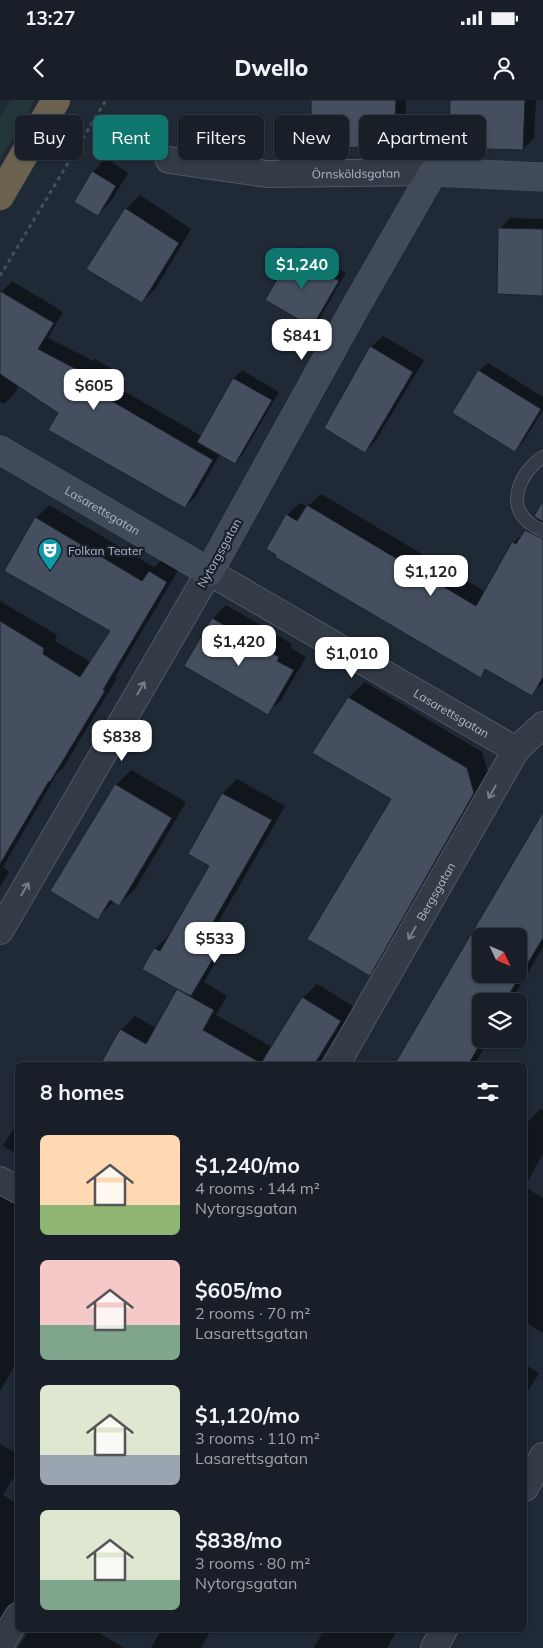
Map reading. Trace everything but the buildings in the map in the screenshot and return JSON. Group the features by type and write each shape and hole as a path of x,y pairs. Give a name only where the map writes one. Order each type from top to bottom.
{"highway":[{"path":"0,196 56,100"}],"street":[{"name":"Örnsköldsgatan","path":"169,160 268,174 434,172 543,177"},
{"name":"Nytorgsgatan","path":"0,931 208,572 356,306 434,172"},
{"name":"Lasarettsgatan","path":"0,450 516,750"},
{"name":"Bergsgatan","path":"338,1062 516,750 543,725"},
{"path":"0,1180 15,1188"},
{"path":"530,1487 543,1456"},
{"path":"0,1646 15,1621"},
{"path":"434,1648 443,1632"}],"lane":[{"path":"543,457 525,473 517,492 517,506 526,520 543,531"}],"path":[{"path":"0,276 106,100"}],"shaded area":[{"path":"10,100 35,100 26,115 15,115 15,134 0,160 0,118"}],"place":[{"name":"Folkan Teater","path":"50,571"}]}
